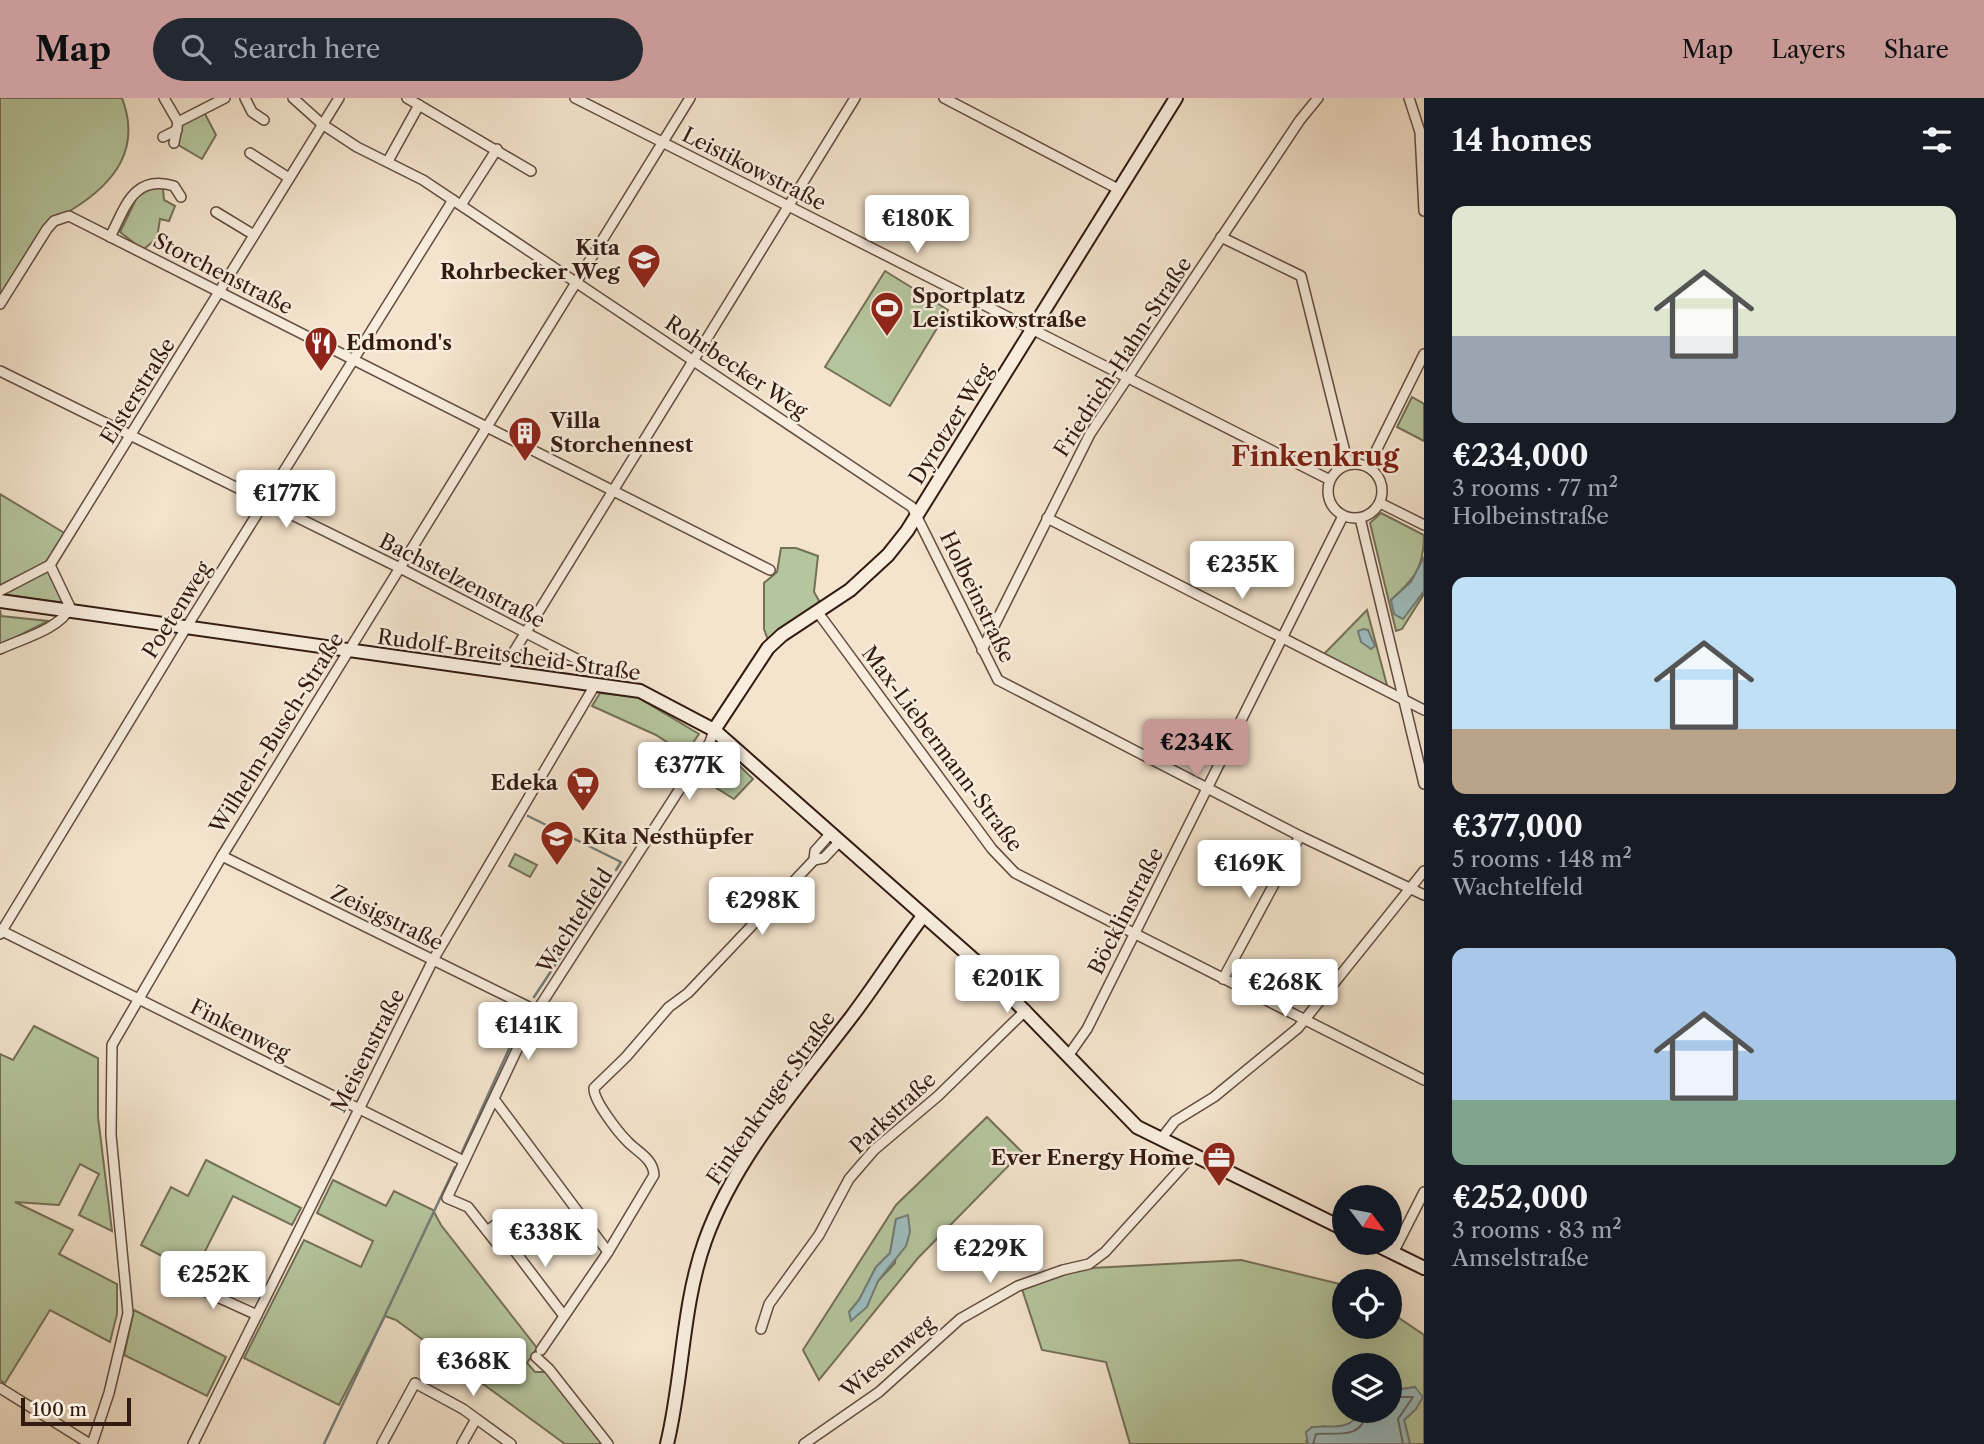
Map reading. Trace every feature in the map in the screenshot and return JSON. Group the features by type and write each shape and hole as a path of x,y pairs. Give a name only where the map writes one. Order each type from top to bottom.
{"street":[{"path":"164,98 177,126 174,143"},
{"path":"163,137 225,98"},
{"path":"245,98 252,112 264,120"},
{"name":"Rohrbecker Weg","path":"293,98 322,124 357,148 388,161 578,281 912,507 918,515"},
{"name":"Elsterstraße","path":"50,565 339,98"},
{"path":"407,98 531,171"},
{"name":"Leistikowstraße","path":"575,98 1329,480"},
{"name":"Wilhelm-Busch-Straße","path":"91,1444 109,1393 128,1313 111,1135 111,1045 136,998 222,856 690,98"},
{"path":"502,671 855,98"},
{"path":"944,98 1120,190"},
{"name":"Dyrotzer Weg","path":"714,730 768,648 782,635 819,614 870,574 918,515 1176,98"},
{"name":"Friedrich-Hahn-Straße","path":"982,650 1090,433 1318,98"},
{"path":"1409,98 1421,142 1424,211"},
{"path":"388,161 419,105"},
{"path":"457,203 497,149"},
{"path":"250,153 289,178"},
{"path":"110,237 131,196 146,185 154,182 173,186 181,197"},
{"name":"Poetenweg","path":"1,932 354,359 457,203"},
{"path":"216,212 254,235"},
{"name":"Storchenstraße","path":"0,304 47,229 69,216 770,570"},
{"path":"1221,237 1301,276 1348,464"},
{"path":"1368,467 1424,354"},
{"name":"Bachstelzenstraße","path":"0,371 400,568 606,674"},
{"path":"1348,464 1368,467 1381,482 1380,503 1368,515 1360,518 1343,516 1329,501 1329,480 1337,470 1348,464"},
{"path":"1380,503 1424,525"},
{"name":"Holbeinstraße","path":"918,515 998,680 1300,836 1424,895"},
{"name":"Böcklinstraße","path":"1068,1056 1087,1029 1343,516"},
{"path":"1047,518 1424,710"},
{"path":"1360,518 1424,784"},
{"path":"0,591 50,565 70,607 68,613 59,621 0,649"},
{"name":"Rudolf-Breitscheid-Straße","path":"0,601 68,613 640,691 714,730 836,837 1026,1010 1130,1121 1332,1223"},
{"name":"Rudolf-Breitscheid-Straße","path":"0,607 55,615 68,613"},
{"name":"Max-Liebermann-Straße","path":"819,614 1002,862 1041,888 1424,1080"},
{"name":"Meisenstraße","path":"193,1444 433,960 595,685"},
{"name":"Wachtelfeld","path":"564,1316 506,1239 498,1245 468,1207 447,1198 537,1011 710,742 714,730"},
{"path":"1223,979 1300,836"},
{"path":"608,1444 538,1354 608,1252 654,1175 652,1165 639,1149 627,1142 597,1102 594,1088 626,1057 669,1007 688,993 814,860 815,851 836,837"},
{"name":"Zeisigstraße","path":"222,856 537,1011"},
{"path":"1161,1139 1175,1121 1214,1097 1304,1020 1424,871"},
{"name":"Finkenkruger Straße","path":"667,1444 680,1380 694,1281 704,1243 721,1203 777,1115 923,916"},
{"name":"Finkenweg","path":"1,932 464,1161"},
{"name":"Parkstraße","path":"761,1329 769,1304 819,1235 849,1179 874,1150 938,1097 1026,1010"},
{"path":"494,1099 608,1252"},
{"name":"Wiesenweg","path":"804,1444 878,1392 960,1319 1018,1286 1089,1264 1105,1252 1193,1155"},
{"path":"1402,1235 1424,1192"},
{"path":"1397,1255 1424,1268"},
{"path":"182,1281 257,1315"},
{"path":"382,1444 415,1383 476,1419 511,1444"},
{"path":"0,1388 91,1444"},
{"path":"462,1444 476,1419"}],"green space":[{"path":"0,98 122,98 128,133 121,162 112,175 88,199 46,225 27,251 0,298"},
{"path":"204,112 216,135 202,159 175,143 180,125"},
{"path":"155,183 163,189 164,200 175,206 169,221 160,219 157,238 143,250 120,232 139,193"},
{"name":"Sportplatz Leistikowstraße","path":"885,271 948,310 890,406 825,367"},
{"path":"1412,397 1424,404 1424,441 1397,427"},
{"path":"0,494 66,534 48,563 0,585"},
{"path":"1381,513 1424,535 1420,565 1406,586 1391,600 1403,618 1424,591 1424,594 1402,629 1396,631 1370,523"},
{"path":"781,548 796,548 818,556 814,592 822,606 768,640 764,629 764,583 777,572"},
{"path":"49,567 65,603 0,594"},
{"path":"0,610 1,616 48,621 0,645"},
{"path":"1367,610 1388,689 1324,654"},
{"path":"600,693 637,697 699,734 685,754 656,735 592,706"},
{"path":"717,744 753,779 734,799 697,776"},
{"path":"515,854 537,865 530,877 509,866"},
{"path":"34,1026 98,1058 98,1117 112,1231 79,1215 99,1174 80,1164 59,1205 15,1202 73,1230 59,1254 117,1284 117,1314 110,1342 50,1310 5,1383 0,1380 0,1054 13,1060"},
{"path":"987,1117 1022,1152 918,1258 819,1380 803,1350 896,1205","holes":["896,1219 895,1263 849,1312 859,1300 876,1267 890,1253"]},
{"path":"206,1160 301,1208 292,1225 233,1196 194,1273 141,1245 171,1187 188,1196"},
{"path":"333,1180 386,1206 394,1191 433,1210 441,1225 537,1348 527,1363 535,1372 548,1372 604,1444 565,1444 396,1320 385,1316 339,1405 244,1358 304,1240 361,1267 373,1241 317,1213"},
{"path":"1241,1260 1332,1282 1332,1339 1402,1339 1402,1320 1424,1335 1424,1444 1410,1444 1404,1420 1416,1409 1415,1387 1402,1389 1402,1353 1332,1353 1332,1423 1350,1423 1335,1428 1322,1426 1306,1441 1308,1444 1130,1444 1106,1362 1042,1350 1022,1289 1066,1273 1092,1268"},
{"path":"134,1310 226,1357 207,1396 124,1355"}],"water":[{"path":"1424,557 1424,591 1403,619 1394,614 1391,600 1411,582"},
{"path":"1368,630 1375,646 1371,649 1361,642 1358,631"},
{"path":"908,1215 910,1232 906,1246 878,1281 867,1307 851,1321 849,1312 859,1300 876,1267 890,1253 896,1219"},
{"path":"1415,1387 1423,1397 1416,1409 1404,1420 1410,1444 1308,1444 1306,1432 1312,1427 1349,1423 1402,1423 1402,1389"}],"waterway":[{"path":"528,816 621,862 616,870"},
{"path":"596,902 610,879"},
{"path":"534,997 590,912"},
{"path":"462,1152 525,1014"},
{"path":"324,1444 455,1167"}],"place":[{"name":"Kita Rohrbecker Weg","path":"644,290"},
{"name":"Sportplatz Leistikowstraße","path":"887,338"},
{"name":"Edmond's","path":"321,373"},
{"name":"Villa Storchennest","path":"525,463"},
{"name":"Edeka","path":"583,813"},
{"name":"Kita Nesthüpfer","path":"557,867"},
{"name":"Ever Energy Home","path":"1219,1188"}],"district":[{"name":"Finkenkrug","path":"1315,456"}]}
